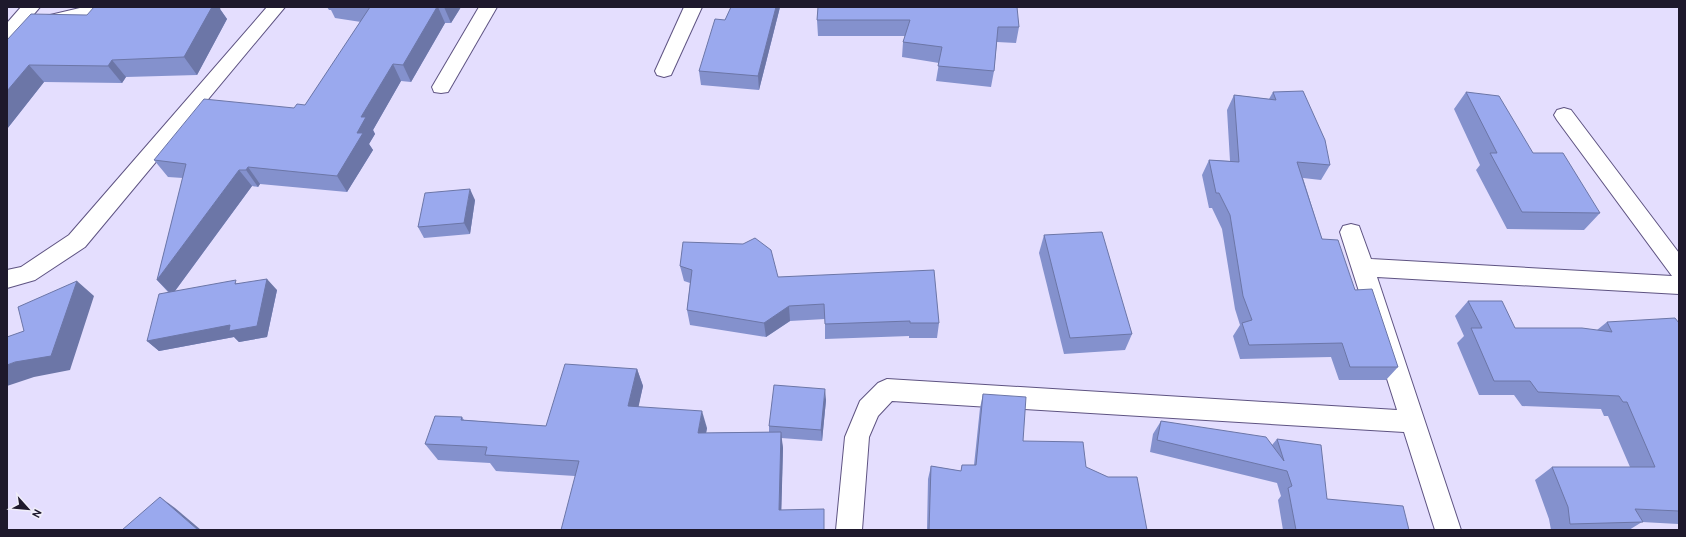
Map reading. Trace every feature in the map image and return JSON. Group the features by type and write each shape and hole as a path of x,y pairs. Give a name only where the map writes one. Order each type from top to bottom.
{"street":[{"path":"8,32 31,7"},
{"path":"8,32 107,7"},
{"path":"7,279 28,274 77,241 276,7"},
{"path":"441,87 488,7"},
{"path":"664,71 693,7"},
{"path":"1564,115 1679,269"},
{"path":"1351,232 1448,530"},
{"path":"1363,267 1679,285"},
{"path":"849,530 857,437 869,409 887,390 1414,422"}],"building":[{"path":"94,7 212,7 184,57 112,60 108,66 29,65 7,91 7,40 31,14 87,15"},
{"path":"370,7 437,7 403,65 393,64 361,117 366,117 357,133 363,133 337,176 248,167 246,170 239,170 157,280 186,164 154,160 204,99 294,108 297,104 305,105"},
{"path":"731,7 776,7 758,76 699,71 715,19 725,20"},
{"path":"818,7 1017,7 1019,27 998,27 994,71 938,66 942,47 903,42 910,20 817,20"},
{"path":"1303,91 1325,140 1330,165 1297,162 1322,239 1338,240 1355,290 1372,289 1398,367 1350,367 1342,343 1249,345 1242,323 1252,320 1243,296 1230,215 1219,193 1216,193 1209,160 1239,162 1234,95 1276,100 1273,92"},
{"path":"1466,92 1499,96 1533,153 1563,153 1600,213 1522,212 1490,153 1497,153"},
{"path":"470,189 464,223 418,227 425,193"},
{"path":"1102,232 1132,334 1070,338 1044,235"},
{"path":"755,238 771,250 778,277 934,270 939,323 910,323 910,321 825,324 824,304 789,306 764,323 687,310 692,270 680,266 683,242 743,244"},
{"path":"267,279 257,326 229,331 230,325 147,341 159,294 236,280 235,284"},
{"path":"77,281 51,356 15,362 7,365 7,337 24,331 18,307"},
{"path":"1468,301 1502,301 1515,328 1582,328 1612,332 1607,322 1675,318 1679,323 1679,511 1635,509 1643,522 1570,524 1568,507 1552,467 1655,467 1627,402 1623,402 1619,396 1538,392 1530,381 1494,381 1471,328 1482,328"},
{"path":"565,364 637,369 628,406 702,411 698,433 781,432 779,510 824,509 824,530 561,530 579,461 485,455 487,447 425,444 435,416 462,417 461,420 546,426"},
{"path":"774,385 825,389 821,430 769,426"},
{"path":"983,394 1026,397 1023,441 1083,442 1086,467 1108,477 1137,477 1147,530 929,530 931,466 961,471 962,465 976,465"},
{"path":"1161,421 1266,437 1284,461 1277,439 1321,445 1327,499 1403,506 1409,530 1296,530 1288,488 1292,486 1287,471 1157,440"},
{"path":"160,497 198,530 122,530"}]}
